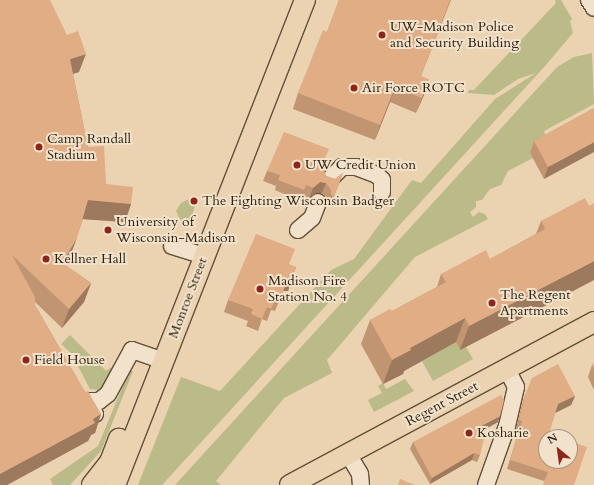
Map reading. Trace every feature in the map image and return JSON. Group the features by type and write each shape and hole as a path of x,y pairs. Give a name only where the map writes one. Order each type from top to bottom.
{"main road":[{"name":"Monroe Street","path":"115,485 305,0"},
{"name":"Regent Street","path":"290,485 594,322"},
{"path":"92,485 112,458 130,411 161,367"}],"street":[{"path":"589,0 594,8"},
{"path":"329,180 342,167 356,167 377,175 382,180 382,192"},
{"path":"298,230 312,218 318,202"},
{"path":"172,246 205,256"},
{"path":"87,401 99,401 108,394 132,350 161,367"},
{"path":"486,485 507,426 516,387 507,369"},
{"path":"79,387 98,419"},
{"path":"348,454 360,474 361,485"}],"green space":[{"path":"555,0 561,0 572,19 570,21 573,33 545,66 162,485 138,485 181,377 220,391 331,270 354,259 412,180 421,183 495,99 536,73 518,79 494,95 468,93 469,90 474,90 556,3"},
{"path":"592,53 594,104 544,131 548,143 530,153 533,158 508,171 501,185 490,189 482,200 476,201 476,207 470,212 473,217 479,212 485,214 488,219 415,257 327,360 332,373 284,398 216,481 221,485 175,485 557,67 574,57"},
{"path":"189,199 195,206 189,225 184,227 176,211 181,203"},
{"path":"70,335 106,371 116,364 105,386 99,390 90,389 71,353 61,344"},
{"path":"456,342 460,350 466,347 473,359 433,381 422,361"},
{"path":"129,371 133,371 101,451 70,485 53,485 50,479 98,446"},
{"path":"405,379 414,391 374,412 368,400 382,393 378,386 383,383 386,389"}],"building":[{"path":"0,0 50,0 67,35 78,31 86,54 70,59 88,147 104,146 106,184 133,187 131,204 88,200 77,238 62,263 91,283 69,309 12,255 35,297 35,305 85,392 88,391 101,414 93,419 95,423 0,474"},
{"path":"339,0 450,0 421,76 429,79 422,98 395,87 380,125 298,93 323,30 327,32"},
{"path":"594,108 594,142 548,167 534,141"},
{"name":"UW Credit Union","path":"284,132 329,149 322,165 326,176 335,179 343,173 334,196 331,195 331,190 326,183 320,182 313,188 306,185 304,190 278,180 280,175 267,171"},
{"name":"The Regent Apartments","path":"585,198 589,206 594,203 594,261 469,326 465,318 410,348 411,350 392,360 370,320 390,309 392,311 446,282 441,274 486,250 490,259 545,229 541,221"},
{"name":"Madison Fire Station No. 4","path":"256,234 295,249 289,264 296,267 292,278 288,279 280,299 276,298 271,309 267,307 262,319 251,314 253,309 228,300"},
{"path":"558,364 575,396 558,404 550,429 538,429 538,469 510,460 522,421 519,420 525,395 532,378"},
{"path":"501,395 504,401 500,416 481,426 485,435 480,455 474,453 432,478 413,442"},
{"path":"578,444 587,447 574,485 543,485 548,472 538,469 578,469"},
{"path":"400,479 415,485 398,485"}],"place":[{"name":"UW-Madison Police and Security Building","path":"382,35"},
{"name":"Air Force ROTC","path":"354,88"},
{"name":"Camp Randall Stadium","path":"39,147"},
{"name":"UW Credit Union","path":"297,165"},
{"name":"The Fighting Wisconsin Badger","path":"194,201"},
{"name":"University of Wisconsin-Madison","path":"108,230"},
{"name":"Kellner Hall","path":"46,259"},
{"name":"Madison Fire Station No. 4","path":"260,289"},
{"name":"The Regent Apartments","path":"492,303"},
{"name":"Field House","path":"26,360"},
{"name":"Kosharie","path":"469,433"}]}
